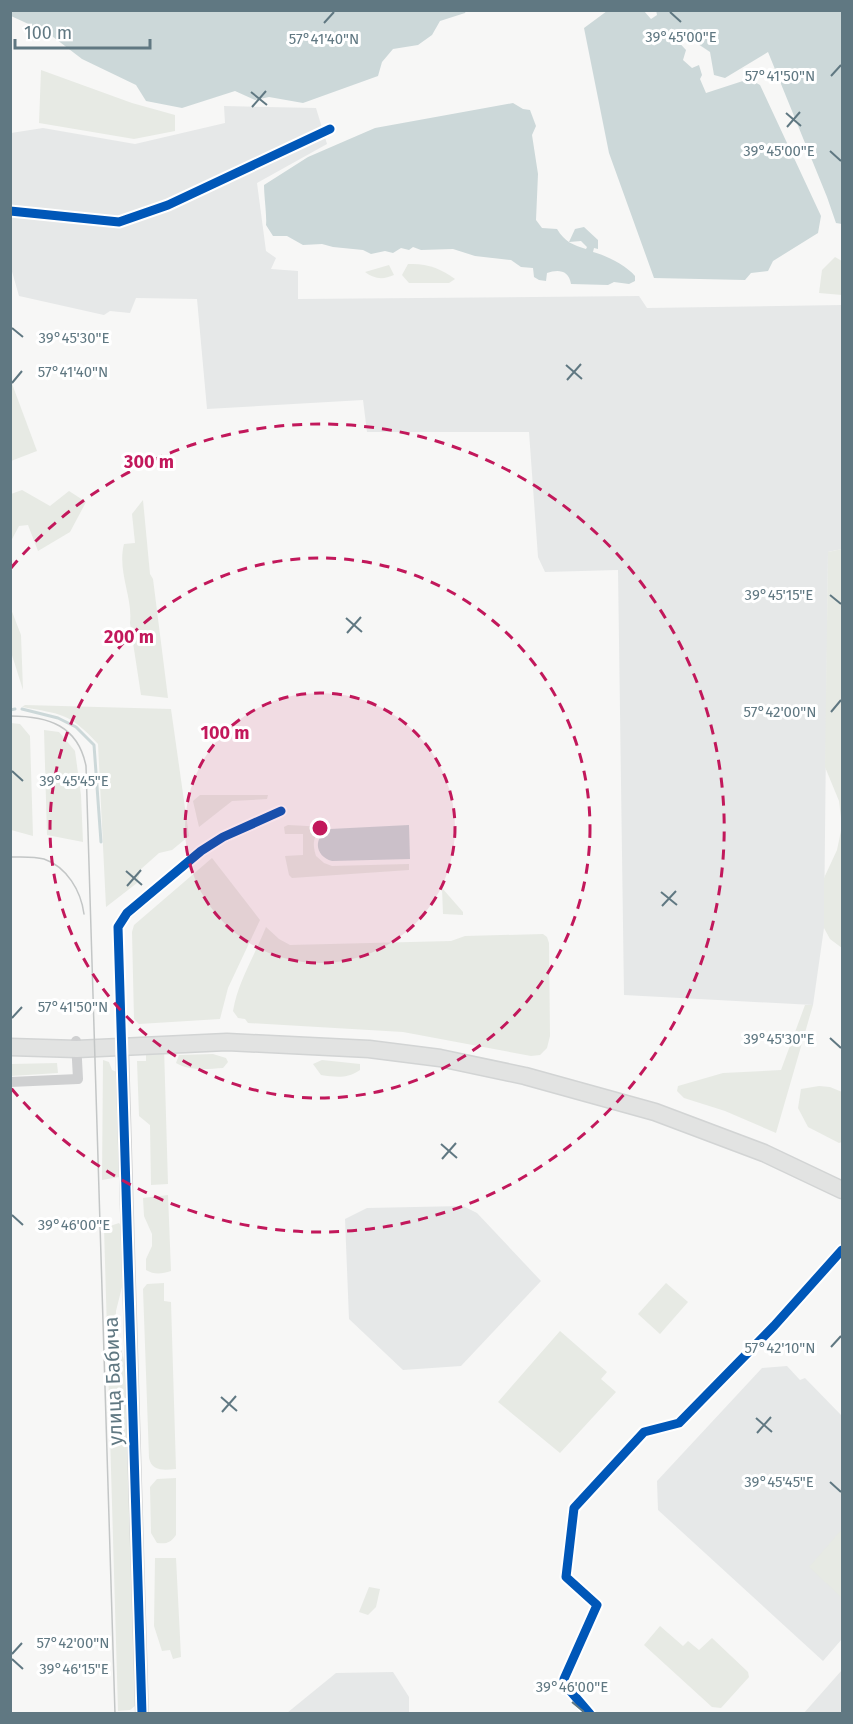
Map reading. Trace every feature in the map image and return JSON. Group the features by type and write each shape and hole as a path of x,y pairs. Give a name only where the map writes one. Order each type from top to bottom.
{"main road":[{"path":"17,1047 122,1042 234,1032 370,1040 442,1050 570,1078 663,1105 768,1145 843,1181"},
{"path":"122,1042 265,1043 369,1049 428,1056 476,1065 556,1084 655,1112 764,1153 843,1190"}],"street":[{"path":"10,211 119,222 168,205 330,129"},
{"path":"122,1042 117,935 119,924 128,913 201,851 223,837 281,811"},
{"name":"улица Бабича","path":"122,1042 142,1713"},
{"path":"10,1082 78,1079 76,1045"},
{"path":"590,1713 567,1687 564,1679 597,1605 566,1577 574,1508 644,1432 679,1423 774,1326 843,1250"}],"shaded area":[{"path":"656,10 842,11 842,224 836,223 768,52 725,78 714,75 710,52 683,34 673,36 686,50 683,60 692,68 699,65 702,75 700,79 706,93 749,79 760,85 821,216 818,233 773,261 768,271 751,273 745,280 654,278 609,153 584,28 607,11 644,11 651,19 657,15"},
{"path":"10,11 466,11 440,21 432,35 418,45 393,49 382,62 378,76 303,103 269,97 255,100 235,91 182,108 146,101 136,85 82,59 48,33 11,16"},
{"path":"41,70 132,103 175,115 175,131 134,139 39,123"},
{"path":"513,103 530,110 536,126 532,135 538,174 536,220 542,228 557,229 569,242 575,229 584,227 598,240 598,249 594,248 593,252 622,265 635,276 635,281 629,284 614,282 608,285 571,284 568,276 559,271 547,273 546,281 539,280 534,277 533,268 521,267 511,260 475,256 453,249 421,250 413,247 409,250 401,248 393,253 385,251 371,254 363,250 322,244 303,245 287,236 273,236 266,225 264,185 308,157 375,128","holes":["581,241 587,247 586,249 569,242"]},
{"path":"224,106 316,108 327,144 257,183 266,251 276,258 271,269 298,271 298,299 639,296 647,308 842,305 842,549 828,552 824,928 813,1005 624,995 618,570 545,572 538,557 529,432 367,432 363,400 207,409 197,299 136,298 130,313 110,311 104,315 19,296 11,268 11,133 43,128 135,144 225,123"},
{"path":"835,257 842,261 842,295 819,293 822,270"},
{"path":"408,264 433,267 455,279 449,283 409,283 402,275"},
{"path":"389,265 394,275 390,277 379,278 365,272"},
{"path":"11,381 37,451 10,461"},
{"path":"22,490 50,506 69,491 86,502 70,532 38,551 28,525 19,526 11,541 11,494"},
{"path":"143,500 150,574 153,579 168,698 141,695 122,564 124,544 135,543 132,514"},
{"path":"842,549 842,826 839,801 825,767 828,552"},
{"path":"11,609 21,635 23,690 11,652"},
{"path":"25,705 171,709 189,836 172,850 159,853 141,869 137,883 106,907 98,744 80,726 64,716 22,707"},
{"path":"11,723 20,724 30,736 33,836 11,830"},
{"path":"44,730 59,732 75,751 81,795 83,842 47,835"},
{"path":"200,795 268,795 267,799 232,801 199,827 193,801"},
{"path":"288,825 325,827 316,836 315,851 316,856 332,866 409,864 409,870 292,878 289,875 285,856 303,855 303,834 285,834 284,827"},
{"path":"409,825 410,859 332,861 319,851 318,841 324,832 330,829"},
{"path":"842,826 842,948 830,939 824,928 824,878 837,850"},
{"path":"212,858 260,920 228,988 220,1019 139,1024 134,1019 132,932 134,925"},
{"path":"442,888 463,912 463,915 443,914"},
{"path":"266,927 290,945 451,941 465,936 543,934 549,943 550,1036 547,1048 540,1055 531,1056 403,1032 248,1023 245,1019 238,1018 233,1011 235,1000"},
{"path":"805,1005 813,1005 776,1133 725,1111 684,1098 677,1091 678,1086 723,1073 781,1070"},
{"path":"164,1047 168,1184 151,1185 150,1125 139,1116 137,1061 146,1061 146,1048"},
{"path":"213,1054 226,1058 228,1062 223,1068 192,1068 176,1063 179,1055"},
{"path":"103,1060 109,1062 112,1070 117,1072 119,1177 102,1180"},
{"path":"322,1060 360,1064 360,1070 346,1076 321,1075 313,1064"},
{"path":"57,1063 58,1073 11,1076 11,1064"},
{"path":"830,1087 842,1092 842,1142 839,1143 808,1127 798,1108 801,1089"},
{"path":"168,1195 171,1271 149,1272 146,1270 146,1259 152,1246 152,1234 144,1216 143,1198"},
{"path":"463,1206 477,1213 541,1281 461,1366 403,1370 349,1319 345,1219 367,1208"},
{"path":"119,1223 123,1283 116,1311 116,1340 120,1345 126,1367 136,1705 130,1710 118,1711 104,1228"},
{"path":"164,1283 164,1301 171,1302 176,1469 168,1470 156,1468 149,1458 143,1289 147,1284"},
{"path":"666,1283 688,1302 660,1334 638,1314"},
{"path":"560,1331 607,1372 601,1379 616,1392 560,1453 498,1402"},
{"path":"787,1366 800,1380 805,1378 842,1416 842,1639 823,1661 658,1510 657,1481 762,1368"},
{"path":"176,1478 176,1535 168,1542 157,1543 151,1533 150,1487 157,1479"},
{"path":"842,1529 842,1598 809,1567"},
{"path":"155,1558 176,1558 181,1657 173,1659 170,1650 162,1651 154,1626"},
{"path":"369,1587 380,1589 376,1607 368,1615 359,1612"},
{"path":"660,1626 683,1646 688,1641 699,1650 712,1638 748,1672 749,1677 721,1708 712,1707 644,1645"},
{"path":"842,1670 842,1713 804,1713"},
{"path":"393,1672 409,1697 409,1713 287,1713 336,1673"}],"waterway":[{"path":"10,710 15,709"},
{"path":"22,709 58,718 76,727 94,745 101,842"}],"tram line":[{"path":"10,716 37,718 60,726 76,741 86,766 115,1714"},
{"path":"10,857 40,858 60,868 72,881 80,897 84,914"}],"cycle path":[{"path":"10,211 119,222 168,205 330,129"},
{"path":"142,1714 118,927 127,913 201,851 223,837 281,811"},
{"path":"590,1714 567,1687 564,1679 597,1605 566,1577 574,1508 644,1432 679,1423 774,1326 842,1250"}]}
